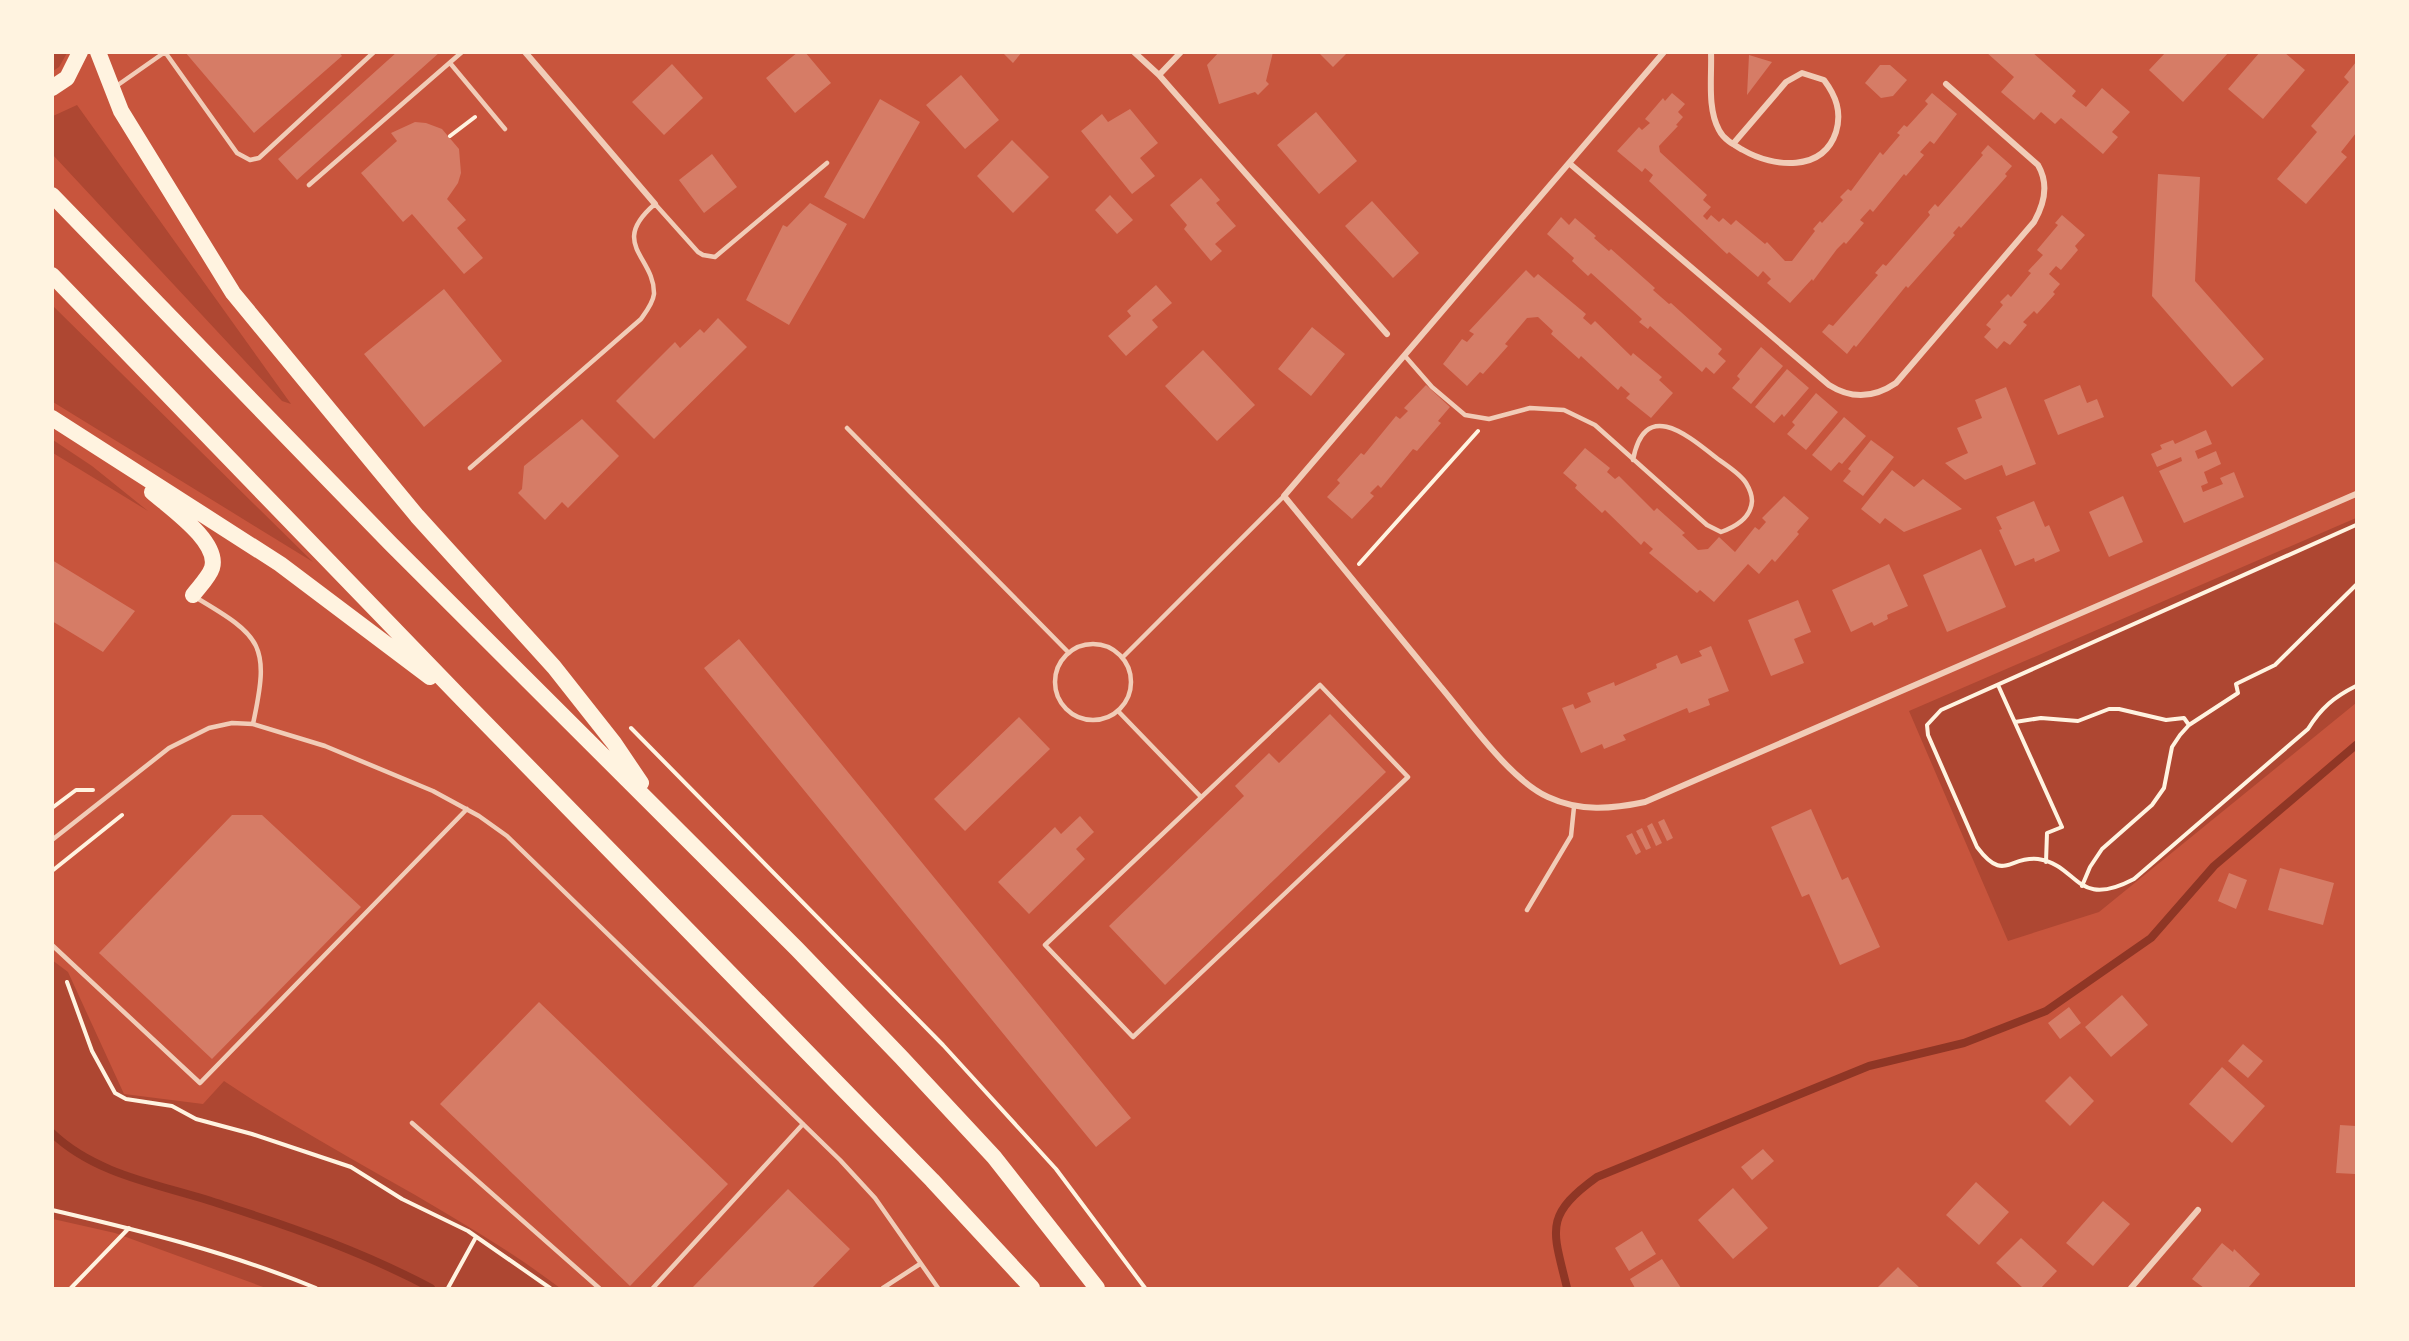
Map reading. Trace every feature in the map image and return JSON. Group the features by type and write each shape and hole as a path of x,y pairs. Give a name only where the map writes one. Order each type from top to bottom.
{"highway":[{"path":"52,88 67,78 80,52"},
{"path":"98,52 121,111 233,293 417,516 554,667 614,743 663,816"},
{"path":"52,195 391,544 805,958 994,1157 1097,1288"},
{"path":"52,275 461,698 924,1171 1032,1288"},
{"path":"52,418 280,564 461,698"},
{"path":"113,458 206,540 212,551 212,567 193,595"}],"street":[{"path":"525,52 655,204"},
{"path":"1134,52 1159,75 1387,334"},
{"path":"1159,75 1181,52"},
{"path":"1664,52 1284,496 1488,744 1528,785 1546,796 1574,807 1612,809 1645,802 2356,494"},
{"path":"1712,52 1713,117 1719,131 1733,144 1756,158 1774,162 1806,162 1818,157 1827,151 1838,124 1838,107 1832,91 1824,80 1816,75 1802,73 1792,76 1733,144"},
{"path":"1569,163 1828,385 1839,391 1864,396 1887,389 1896,383 2034,222 2043,202 2045,180 2038,165 1946,84"},
{"path":"2131,1288 2198,1210"}],"lane":[{"path":"112,89 165,52 237,153 250,160 259,158 374,52"},
{"path":"309,185 462,52"},
{"path":"450,63 505,129"},
{"path":"470,468 641,320 654,297 653,286 634,239 640,219 655,204 693,248 703,255 715,257 827,163"},
{"path":"1405,356 1448,402 1466,415 1488,419 1530,408 1564,410 1595,425 1633,460 1707,525 1721,532 1735,527 1749,512 1752,499 1746,482 1683,431 1665,426 1649,429 1636,442 1633,460"},
{"path":"848,428 1069,653"},
{"path":"1123,657 1284,496"},
{"path":"193,595 230,616 247,633 259,652 263,672 253,724"},
{"path":"1091,644 1114,649 1123,657 1132,679 1126,702 1118,711 1096,720 1073,715 1064,707 1055,685 1061,662 1069,653 1091,644"},
{"path":"1320,685 1408,777 1133,1037 1045,945 1201,798 1320,685"},
{"path":"1118,711 1201,798"},
{"path":"52,840 185,738 209,728 232,723 253,724 325,747 433,791 467,809 507,836 803,1124 875,1198 938,1288"},
{"path":"1527,910 1571,836 1574,807"},
{"path":"52,945 200,1083 467,809"},
{"path":"412,1123 599,1288"},
{"path":"653,1288 803,1124"},
{"path":"883,1288 920,1264"}],"path":[{"path":"450,136 487,107"},
{"path":"1349,575 1488,419"},
{"path":"2356,525 1941,710 1927,725 1928,735 1977,847 1986,859 1997,865 2009,866 2025,860 2039,859 2057,867 2082,886 2115,889 2134,879 2308,729 2330,700 2356,686"},
{"path":"2082,886 2090,867 2102,849 2152,806 2164,788 2172,747 2189,725 2238,693 2236,684 2275,665 2356,585"},
{"path":"1998,685 2062,827 2047,833 2046,862"},
{"path":"2015,722 2041,718 2078,721 2109,709 2119,709 2166,720 2184,718 2189,725"},
{"path":"626,722 943,1046 1056,1169 1144,1288"},
{"path":"52,808 76,790 87,788 108,797"},
{"path":"52,871 122,816"},
{"path":"63,976 71,989 92,1051 115,1093 126,1099 172,1106 196,1119 252,1134 351,1167 402,1199 476,1237 550,1288"},
{"path":"52,1210 212,1251 316,1288"},
{"path":"71,1288 129,1228"},
{"path":"448,1288 476,1237"}],"shaded area":[{"path":"53,52 67,53 59,67 53,71"},
{"path":"77,105 291,404 282,401 53,155 53,116"},
{"path":"53,306 313,562 53,402"},
{"path":"53,440 92,466 148,511 53,453"},
{"path":"2356,518 2356,703 2099,912 2008,941 1909,711"},
{"path":"52,960 68,972 124,1094 203,1104 224,1081 265,1108 479,1233 560,1288 266,1288 115,1233 53,1219"}],"building":[{"path":"185,52 339,52 342,56 254,133"},
{"path":"397,52 440,52 297,180 278,159"},
{"path":"798,52 805,52 831,83 795,113 766,78"},
{"path":"1002,52 1022,52 1013,63"},
{"path":"1219,52 1273,52 1266,81 1269,84 1258,95 1255,92 1219,104 1207,65"},
{"path":"1318,52 1348,52 1333,67"},
{"path":"1986,52 2032,52 2076,91 2072,96 2086,107 2102,88 2130,112 2112,132 2118,137 2103,154 2061,118 2055,124 2041,112 2034,120 2001,92 2014,77"},
{"path":"2166,52 2229,52 2183,102 2149,70"},
{"path":"2260,52 2284,52 2305,70 2263,119 2228,89"},
{"path":"1749,55 1772,62 1747,95"},
{"path":"2356,62 2356,133 2341,152 2347,157 2306,204 2277,179 2317,132 2311,126 2349,82 2344,77"},
{"path":"672,64 703,98 664,135 632,102"},
{"path":"1880,65 1890,65 1907,80 1893,96 1881,98 1865,83"},
{"path":"961,75 999,120 965,149 926,105"},
{"path":"1672,93 1685,104 1678,112 1683,117 1676,125 1678,126 1659,146 1660,152 1707,195 1703,200 1711,207 1703,216 1707,220 1711,215 1719,222 1723,218 1731,225 1736,220 1765,244 1767,242 1785,261 1792,261 1815,231 1813,229 1820,221 1822,223 1843,200 1840,197 1848,189 1851,191 1880,152 1883,155 1900,135 1897,133 1904,125 1907,127 1928,104 1925,101 1932,93 1957,114 1934,144 1930,141 1920,152 1924,155 1906,176 1904,174 1873,212 1870,209 1860,220 1864,223 1846,244 1844,242 1837,249 1813,281 1812,279 1790,303 1767,283 1771,279 1763,271 1758,277 1729,252 1727,254 1649,181 1653,175 1645,168 1642,172 1617,151 1639,127 1642,130 1650,123 1645,119 1663,98 1665,101"},
{"path":"880,99 920,122 864,219 824,197"},
{"path":"1130,109 1158,143 1140,158 1155,176 1132,194 1081,131 1102,114 1108,122"},
{"path":"1316,112 1357,161 1319,194 1277,145"},
{"path":"415,122 442,129 459,149 461,173 458,183 447,199 466,220 457,228 483,258 464,274 412,214 403,222 361,173 397,141 391,133"},
{"path":"1012,140 1049,177 1013,213 977,176"},
{"path":"1988,145 2012,166 2005,174 2007,176 1961,228 1959,226 1953,233 1955,235 1908,288 1906,286 1856,347 1854,345 1847,354 1822,332 1829,324 1833,326 1878,275 1875,273 1883,264 1886,266 1930,215 1928,212 1935,204 1938,207 1983,155 1981,153"},
{"path":"712,154 737,187 704,213 679,180"},
{"path":"2158,174 2200,177 2195,281 2264,359 2232,387 2152,296"},
{"path":"1201,178 1220,200 1216,203 1236,226 1215,244 1222,251 1211,261 1184,229 1187,225 1170,205"},
{"path":"1110,195 1133,220 1117,234 1095,210"},
{"path":"1372,201 1419,253 1393,278 1345,226"},
{"path":"810,203 847,224 789,325 746,300 783,225 787,227"},
{"path":"2062,215 2085,235 2075,246 2078,250 2061,270 2056,266 2049,274 2060,284 2053,292 2055,294 2037,314 2034,311 2023,322 2027,325 2010,345 2004,341 1997,349 1984,337 1991,329 1986,325 2003,305 2000,302 2008,294 2011,297 2031,273 2028,271 2043,255 2037,250 2058,225 2055,223"},
{"path":"1561,217 1569,225 1575,218 1596,236 1594,238 1609,251 1611,249 1655,288 1653,290 1669,304 1671,303 1722,349 1718,354 1726,361 1714,374 1706,367 1702,372 1650,326 1648,329 1639,322 1642,319 1591,273 1588,276 1572,261 1574,258 1547,234"},
{"path":"1526,270 1534,278 1538,274 1586,314 1583,318 1591,325 1595,321 1631,356 1633,353 1662,377 1659,380 1673,393 1651,418 1626,398 1630,394 1621,386 1618,390 1581,356 1579,359 1551,334 1553,331 1538,317 1527,318 1505,344 1508,346 1483,374 1480,372 1467,386 1443,364 1462,339 1467,342 1474,334 1469,331"},
{"path":"1156,285 1172,303 1152,320 1158,327 1126,356 1108,336 1131,316 1127,311"},
{"path":"444,289 502,361 424,427 364,354"},
{"path":"718,318 747,347 654,439 616,401 675,342 680,348 700,329 704,333"},
{"path":"1312,327 1345,354 1311,396 1278,369"},
{"path":"1761,347 1783,366 1751,404 1732,388 1740,379 1737,376"},
{"path":"1203,350 1255,405 1217,441 1165,386"},
{"path":"1787,369 1809,388 1784,417 1782,414 1774,423 1755,407"},
{"path":"1426,385 1450,407 1438,421 1441,423 1417,451 1413,449 1381,488 1378,485 1370,493 1374,496 1352,519 1327,497 1340,483 1337,480 1361,453 1364,455 1396,416 1400,419 1408,411 1404,408"},
{"path":"2080,385 2087,403 2097,399 2104,417 2058,435 2044,400"},
{"path":"2006,387 2036,464 2006,476 2002,465 1965,480 1945,463 1968,453 1957,428 1982,418 1975,400"},
{"path":"1816,393 1838,412 1806,450 1787,434 1795,425 1792,422"},
{"path":"1844,417 1866,436 1842,464 1839,462 1831,471 1812,455"},
{"path":"582,419 619,456 568,508 562,502 545,520 518,493 522,489 524,466"},
{"path":"2206,430 2212,444 2195,451 2198,459 2216,451 2221,464 2204,472 2208,483 2201,486 2203,492 2223,484 2220,478 2234,472 2244,497 2184,523 2159,471 2182,461 2181,457 2157,467 2151,454 2162,449 2160,445 2173,440 2175,444"},
{"path":"1871,440 1894,457 1863,496 1843,481 1851,471 1848,469"},
{"path":"1585,448 1610,468 1607,472 1615,479 1619,476 1654,511 1657,508 1685,533 1682,535 1698,550 1708,549 1719,537 1735,552 1755,527 1759,530 1766,522 1762,518 1784,496 1809,518 1797,532 1799,534 1775,562 1772,559 1759,574 1748,564 1714,602 1700,590 1697,593 1649,553 1653,549 1644,541 1641,545 1605,510 1602,513 1575,488 1577,485 1563,473"},
{"path":"1892,470 1914,487 1923,479 1962,509 1904,532 1885,518 1880,524 1861,509"},
{"path":"2123,496 2143,542 2109,557 2089,512"},
{"path":"2034,501 2045,527 2049,525 2060,551 2035,562 2034,558 2015,566 1999,530 2002,529 1996,517"},
{"path":"1981,549 2006,607 1947,632 1923,575"},
{"path":"52,560 135,611 103,652 52,621"},
{"path":"1889,564 1908,606 1887,615 1888,619 1874,626 1872,622 1851,632 1832,590"},
{"path":"1798,600 1811,632 1794,639 1804,663 1771,676 1748,620"},
{"path":"739,639 1131,1118 1096,1147 704,668"},
{"path":"1711,646 1729,691 1708,699 1710,705 1689,713 1687,708 1623,735 1626,740 1604,749 1602,744 1581,753 1562,708 1573,704 1575,709 1591,702 1587,693 1614,682 1615,686 1657,668 1656,664 1677,655 1681,664 1702,656 1699,651"},
{"path":"1330,714 1386,772 1165,985 1109,926 1244,796 1235,786 1269,753 1279,763"},
{"path":"1019,717 1050,749 965,831 934,799"},
{"path":"1811,809 1842,880 1848,877 1880,947 1840,965 1809,894 1802,897 1771,827"},
{"path":"232,815 262,815 361,907 212,1059 99,953"},
{"path":"1080,816 1094,832 1076,849 1085,859 1029,914 998,882 1055,827 1061,834"},
{"path":"1664,819 1673,838 1667,841 1658,822"},
{"path":"1652,823 1662,843 1656,846 1647,826"},
{"path":"1642,828 1651,848 1646,850 1636,831"},
{"path":"1632,833 1641,852 1636,855 1626,836"},
{"path":"2280,868 2334,883 2323,925 2268,910"},
{"path":"2229,873 2247,880 2236,909 2218,901"},
{"path":"2122,995 2148,1025 2111,1057 2085,1027"},
{"path":"539,1002 728,1184 630,1286 440,1104"},
{"path":"2069,1007 2081,1023 2060,1039 2048,1023"},
{"path":"2243,1044 2263,1061 2248,1078 2228,1061"},
{"path":"2222,1067 2265,1106 2232,1143 2189,1104"},
{"path":"2070,1076 2094,1101 2070,1126 2045,1101"},
{"path":"2340,1125 2356,1126 2355,1174 2336,1173"},
{"path":"1763,1149 1774,1161 1752,1180 1741,1167"},
{"path":"1976,1182 2009,1212 1979,1245 1946,1215"},
{"path":"1733,1188 1768,1228 1733,1259 1698,1220"},
{"path":"788,1189 850,1249 812,1288 692,1288"},
{"path":"2103,1201 2130,1224 2093,1266 2066,1243"},
{"path":"1642,1231 1656,1254 1629,1271 1615,1248"},
{"path":"2021,1238 2057,1271 2041,1288 2023,1288 1996,1263"},
{"path":"2222,1243 2233,1252 2234,1249 2260,1274 2248,1288 2204,1288 2192,1279"},
{"path":"1662,1259 1681,1288 1635,1288 1630,1279"},
{"path":"1898,1267 1905,1274 1920,1288 1877,1288"}],"waterway":[{"path":"1567,1288 1558,1252 1556,1225 1568,1203 1597,1177 1869,1066 1964,1043 2046,1011 2151,938 2214,866 2356,745"},
{"path":"52,1133 70,1148 111,1170 303,1232 355,1252 431,1288"}]}
